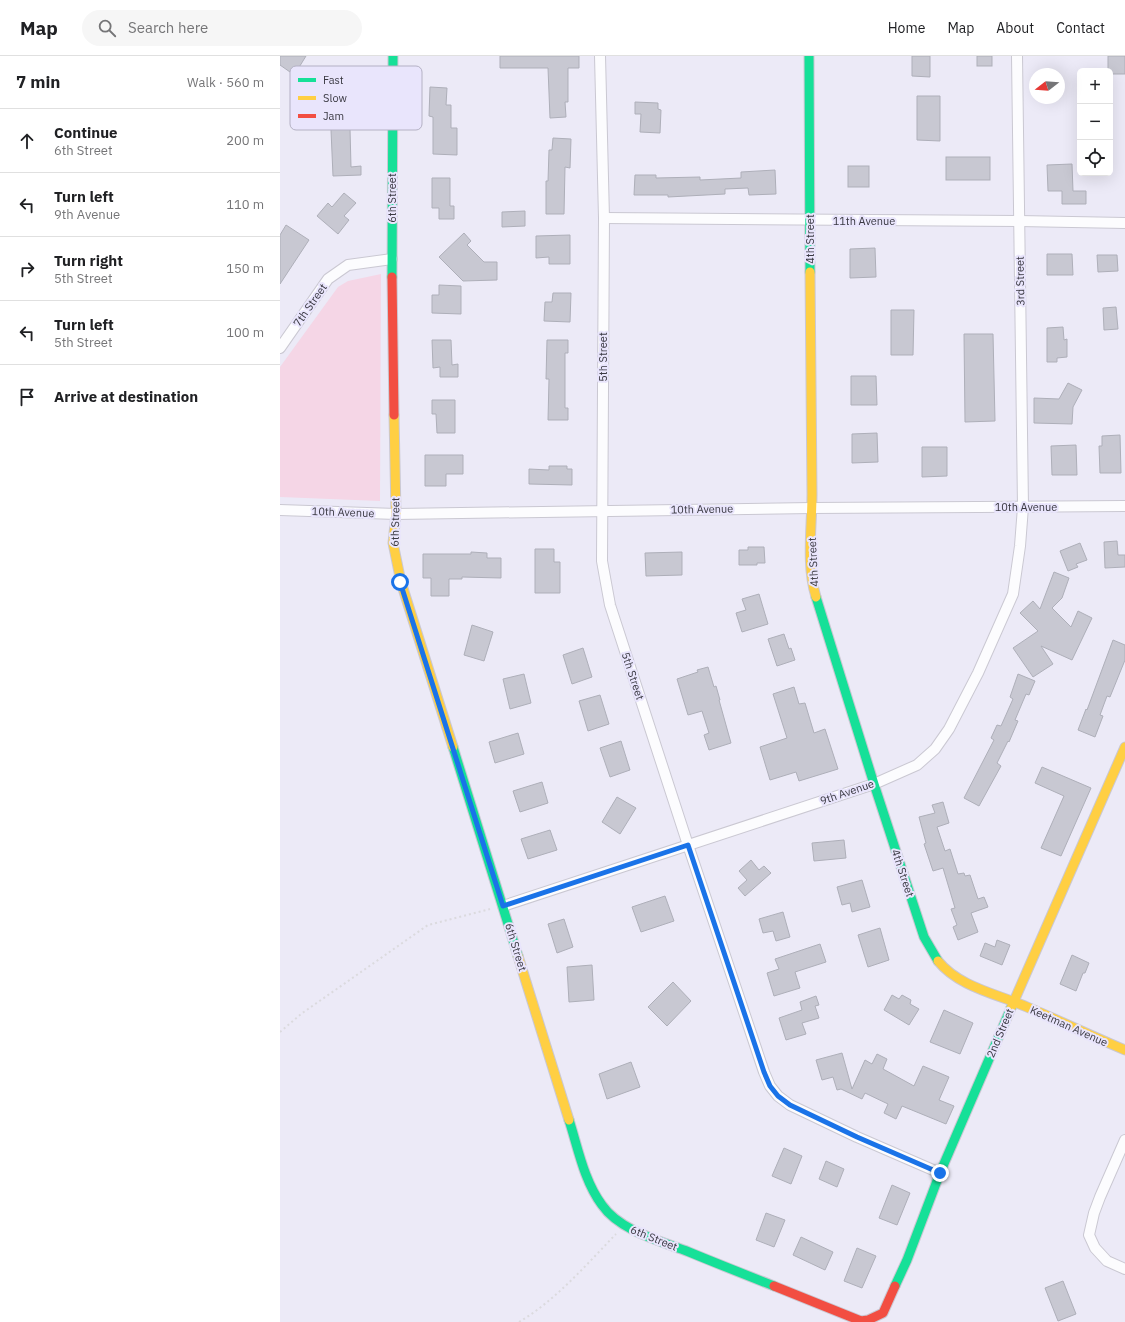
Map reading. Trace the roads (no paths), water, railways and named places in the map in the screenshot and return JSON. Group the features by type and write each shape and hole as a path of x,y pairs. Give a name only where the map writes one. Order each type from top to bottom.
{"street":[{"name":"6th Street","path":"393,56 393,66"},
{"name":"5th Street","path":"600,56 604,218 602,561 610,605 688,845 770,1086 778,1096 790,1105 857,1137 940,1173"},
{"name":"4th Street","path":"809,56 812,508 810,559 815,594 874,784 924,937 932,952 948,972 958,979 1014,1001"},
{"name":"3rd Street","path":"1017,56 1023,507"},
{"name":"6th Street","path":"393,130 392,259 396,514 393,543 400,582 588,1178 603,1209 614,1220 624,1226 860,1321 875,1318"},
{"name":"11th Avenue","path":"604,218 1125,223"},
{"name":"7th Street","path":"280,348 328,279 348,265 392,259"},
{"name":"10th Avenue","path":"280,510 396,514 602,510 1125,506"},
{"name":"9th Avenue","path":"503,906 874,784 917,765 935,749 949,729 978,673 1013,594 1020,546 1023,507"},
{"name":"2nd Street","path":"875,1318 884,1313 940,1173 1125,748"},
{"name":"Keetman Avenue","path":"1014,1001 1125,1050"},
{"path":"1125,1140 1100,1197 1094,1213 1089,1235 1095,1248 1107,1261 1125,1270"}]}
